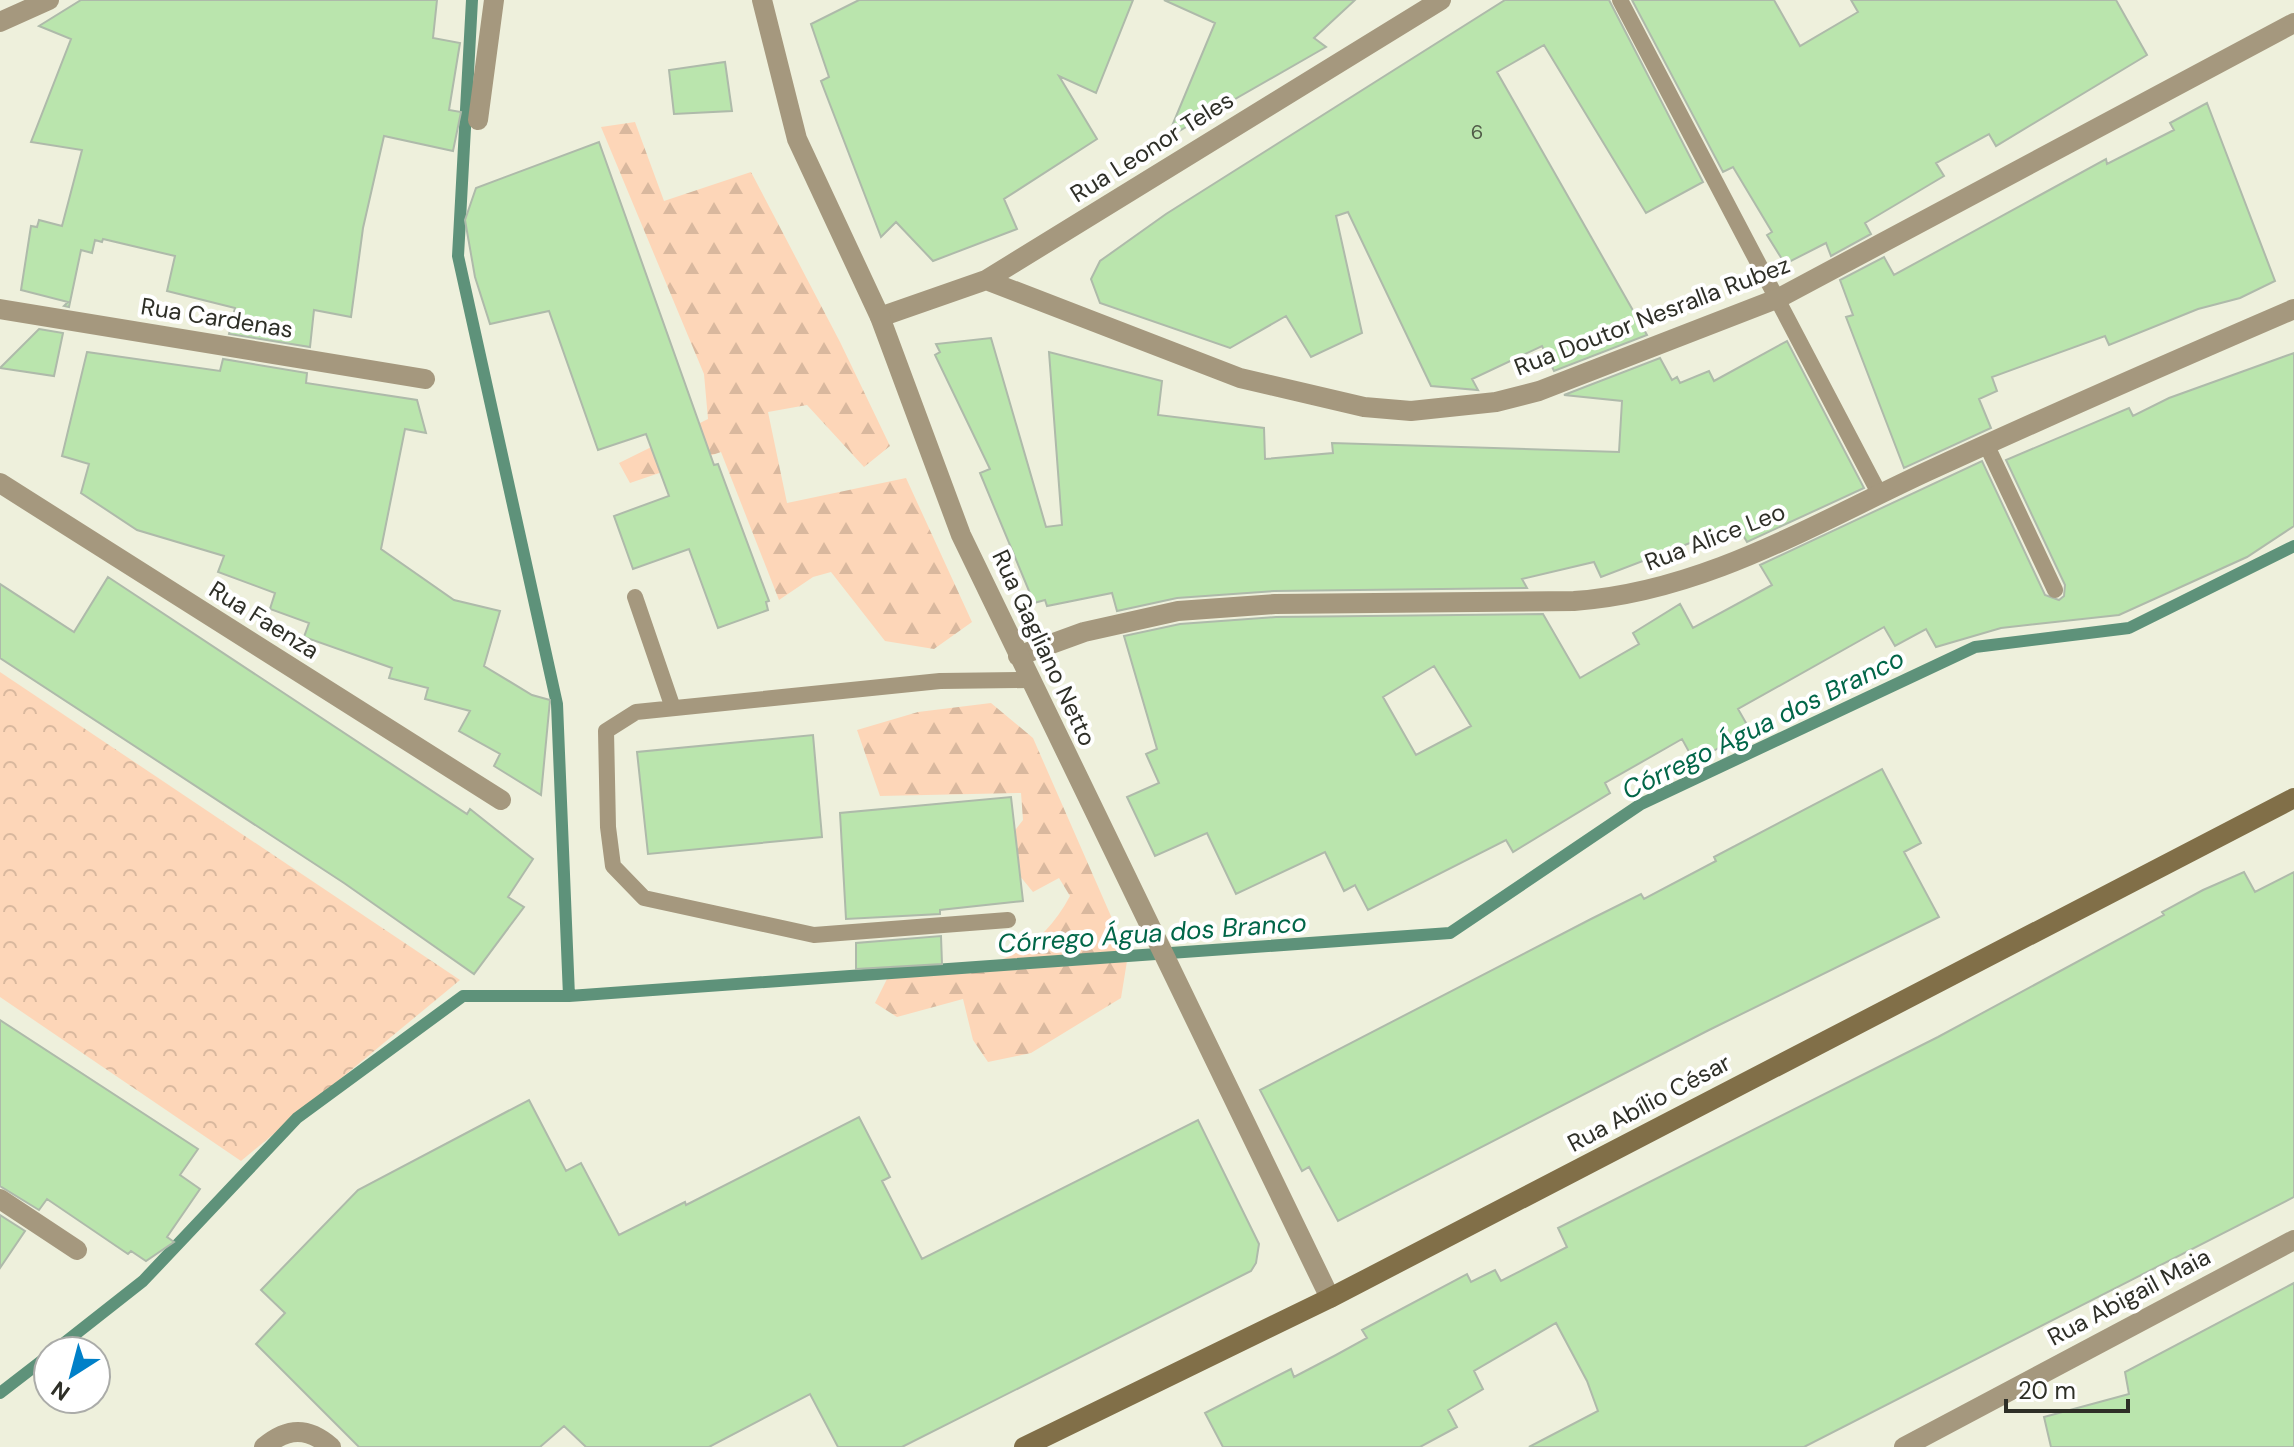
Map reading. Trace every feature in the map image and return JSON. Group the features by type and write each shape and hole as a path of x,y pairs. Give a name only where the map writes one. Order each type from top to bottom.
{"main road":[{"name":"Rua Abílio César","path":"1024,1447 1330,1298 2294,798"}],"street":[{"path":"0,22 49,0"},
{"path":"478,120 494,0"},
{"name":"Rua Gagliano Netto","path":"762,0 797,139 880,317 961,535 1330,1298"},
{"name":"Rua Leonor Teles","path":"880,317 986,280 1441,0"},
{"name":"Rua Doutor Nesralla Rubez","path":"986,280 1240,378 1364,407 1411,411 1496,402 1539,391 1779,298 2294,23"},
{"name":"Rua Cardenas","path":"0,309 425,379"},
{"name":"Rua Alice Leo","path":"1018,656 1084,632 1178,611 1275,604 1624,597 1669,586 1749,555 2294,309"},
{"name":"Rua Faenza","path":"0,483 501,800"},
{"path":"0,1199 77,1250"},
{"name":"Rua Abigail Maia","path":"1904,1447 2294,1240"},
{"path":"264,1447 289,1431 303,1430 331,1447"}],"lane":[{"path":"1620,0 1880,495"},
{"path":"1987,446 2055,590"},
{"path":"635,597 673,708"},
{"path":"1008,920 814,935 644,898 613,866 608,827 606,731 636,712 940,681 1029,680"}],"green space":[{"path":"635,122 664,201 751,172 840,342 890,446 864,467 807,405 768,412 787,503 906,478 972,622 934,649 885,641 831,572 813,577 779,600 721,452 630,483 619,463 708,419 704,374 601,127"},
{"path":"0,672 460,980 241,1161 0,997"},
{"path":"991,703 1033,738 1128,955 1121,998 1031,1053 988,1062 973,1040 963,999 897,1017 875,1003 888,977 968,969 1015,953 1035,940 1054,921 1070,896 1059,878 1033,892 1015,870 1013,833 1023,820 1021,793 880,796 857,730 918,712"}],"building":[{"path":"81,0 437,0 433,38 460,43 449,110 461,112 453,151 384,136 363,228 351,317 314,310 310,347 229,334 235,308 167,291 175,256 103,239 102,242 95,240 92,253 81,250 69,307 64,306 68,302 21,290 31,226 37,227 39,220 62,226 82,150 31,142 71,39 39,26"},
{"path":"859,0 1133,0 1096,93 1059,76 1097,139 1004,199 1017,229 933,261 896,222 881,237 821,81 829,77 811,24"},
{"path":"1164,0 1355,0 1314,38 1326,47 1167,138 1215,23"},
{"path":"1505,0 1609,0 1703,182 1646,213 1544,45 1497,72 1647,335 1554,371 1542,346 1472,379 1478,390 1431,386 1348,212 1336,216 1362,333 1311,357 1286,316 1230,348 1100,303 1091,279 1100,261 1166,214"},
{"path":"1632,0 1774,0 1800,46 1858,12 1851,0 2116,0 2147,55 1996,146 1989,134 1936,163 1944,176 1865,223 1871,234 1831,256 1826,243 1785,264 1767,235 1772,232 1733,167 1723,172"},
{"path":"725,62 732,111 674,114 669,70"},
{"path":"2207,103 2275,281 2240,298 2198,309 2109,345 2105,336 1992,377 1997,391 1979,399 1991,428 1904,468 1846,317 1853,315 1840,280 1884,257 1894,275 2106,159 2107,164 2174,130 2170,123"},
{"path":"599,142 714,465 718,464 769,601 766,602 768,610 718,628 689,549 633,569 614,516 669,496 646,434 598,450 549,311 490,324 475,277 465,220 476,188"},
{"path":"39,329 63,333 54,376 0,368"},
{"path":"991,338 1046,527 1062,525 1049,352 1162,381 1158,415 1264,428 1265,459 1333,453 1332,443 1619,452 1622,401 1564,395 1660,358 1672,380 1677,377 1680,383 1709,371 1714,381 1787,341 1864,488 1747,542 1737,525 1601,577 1594,562 1522,579 1527,588 1274,591 1177,598 1117,611 1112,593 1047,606 1045,600 1034,603 980,473 990,469 935,355 940,352 936,344"},
{"path":"87,352 220,371 223,359 307,373 306,383 417,400 426,433 405,429 381,549 454,600 500,611 484,666 532,695 550,700 541,795 494,766 500,754 459,731 470,711 425,699 428,688 389,678 392,668 304,637 309,623 270,609 275,593 218,572 224,556 137,530 81,493 89,464 62,456"},
{"path":"2294,353 2294,526 2247,557 2119,615 2001,628 1936,647 1926,629 1895,646 1884,627 1738,709 1750,730 1708,754 1707,751 1693,759 1682,739 1605,783 1610,793 1513,852 1506,840 1368,910 1355,885 1344,891 1325,852 1236,894 1207,833 1155,856 1127,797 1159,783 1146,754 1157,749 1124,636 1180,624 1276,617 1543,614 1580,678 1639,644 1633,633 1680,604 1693,628 1772,585 1760,565 1982,461 2045,595 2059,600 2064,596 2065,585 2006,460 2129,408 2133,416 2169,398","holes":["1434,666 1471,726 1416,755 1383,697"]},
{"path":"108,577 467,814 470,809 533,859 508,897 524,907 474,974 344,883 0,658 0,584 74,632"},
{"path":"813,735 822,837 648,854 637,752"},
{"path":"1882,769 1921,843 1904,852 1939,917 1709,1030 1338,1221 1309,1167 1302,1171 1260,1090 1641,894 1644,899 1716,861 1714,857"},
{"path":"1011,797 1023,901 940,910 940,914 846,919 840,813"},
{"path":"2244,872 2255,892 2294,872 2294,1197 1804,1447 1529,1447 1598,1411 1587,1381 1556,1323 1474,1371 1483,1389 1448,1410 1457,1427 1420,1447 1223,1447 1205,1413 1291,1369 1294,1377 1336,1355 1367,1338 1362,1330 1467,1274 1471,1282 1495,1270 1501,1281 1567,1247 1558,1228 1938,1037 2164,915 2162,912"},
{"path":"941,936 942,964 856,969 856,943"},
{"path":"0,1020 198,1149 180,1175 200,1189 167,1237 174,1242 146,1261 131,1251 128,1254 47,1199 39,1210 0,1186"},
{"path":"529,1100 566,1171 581,1163 619,1235 685,1202 686,1205 859,1117 890,1177 882,1181 922,1259 1198,1120 1259,1244 1256,1263 1251,1271 902,1447 838,1447 810,1394 709,1447 586,1447 564,1426 540,1447 359,1447 256,1344 285,1313 261,1290 358,1190"},
{"path":"0,1215 25,1231 0,1268"},
{"path":"2294,1283 2294,1447 2051,1447 2044,1417 2129,1394 2125,1372"}],"waterway":[{"path":"472,0 458,256 557,704 569,996"},
{"name":"Córrego Água dos Branco","path":"74,1335 143,1281 297,1118 463,996 569,996 1450,933 1641,804 1975,647 2129,628 2294,546"},
{"name":"Córrego Água dos Branco","path":"0,1393 32,1368"}]}
